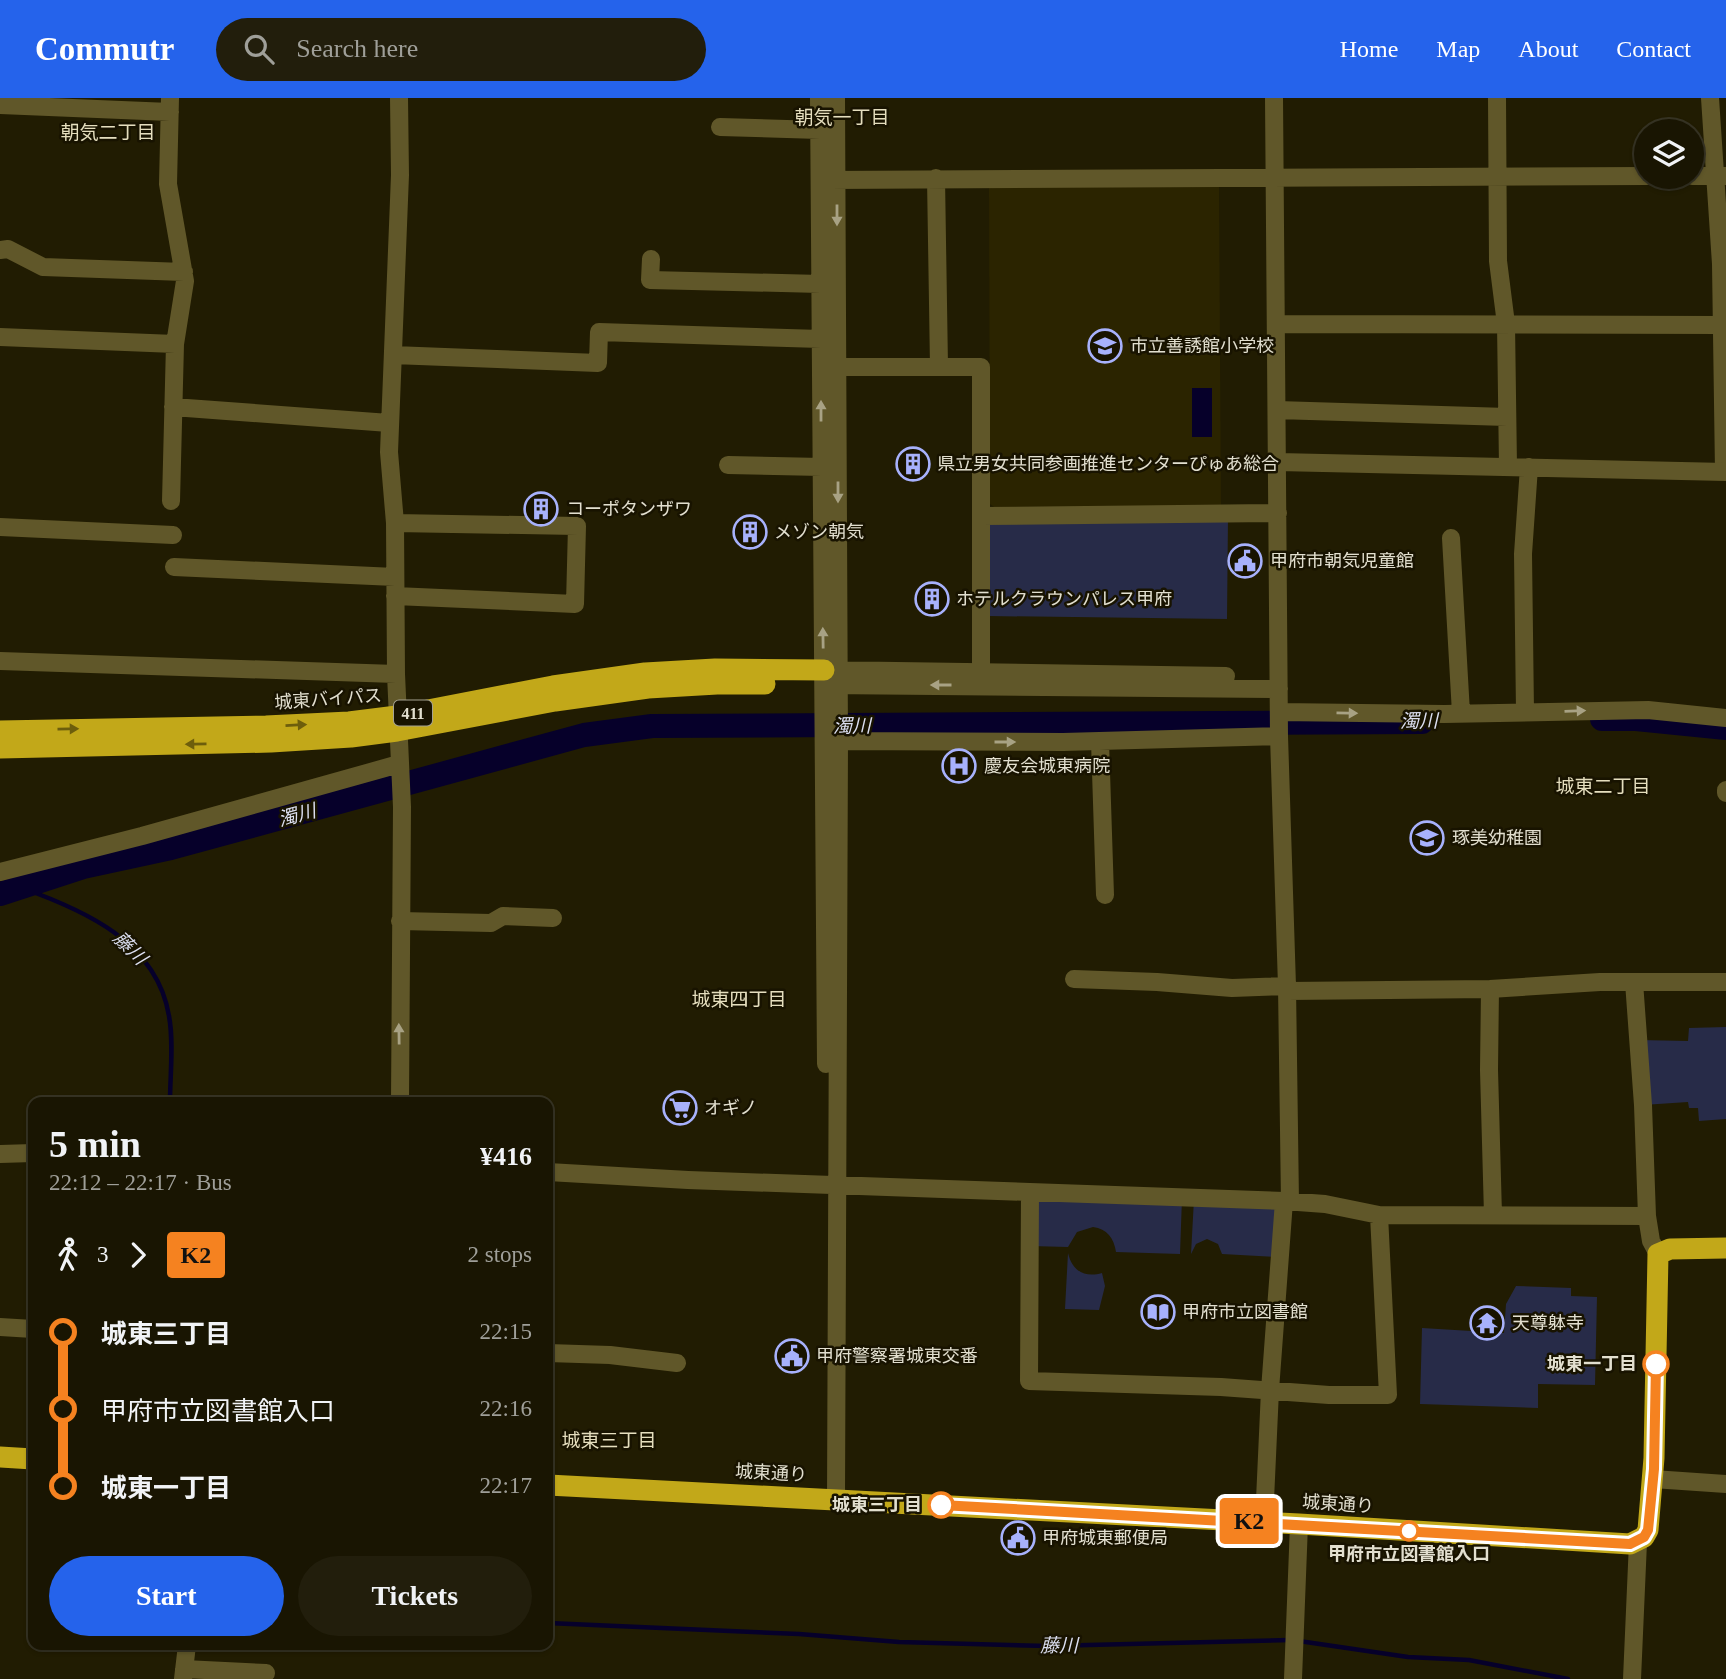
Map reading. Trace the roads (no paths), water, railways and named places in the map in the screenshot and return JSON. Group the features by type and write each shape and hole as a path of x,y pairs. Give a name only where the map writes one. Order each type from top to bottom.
{"highway":[{"name":"城東バイパス","path":"0,748 271,742 351,737 397,723 648,688 831,677"},
{"name":"城東バイパス","path":"0,730 397,723"},
{"path":"1638,1542 1648,1530 1653,1479 1658,1254 1670,1249 1726,1248"},
{"path":"0,1457 28,1459"},
{"name":"城東通り","path":"553,1485 1630,1544 1638,1542"}],"street":[{"path":"399,98 400,175 389,423 395,523 397,723 402,807 400,1097"},
{"path":"819,98 820,130 828,180 832,741 830,1499"},
{"path":"831,677 822,467 829,367 821,339 821,284 836,98"},
{"path":"1264,1522 1270,1390 1287,1202 1287,988 1279,735 1274,98"},
{"path":"1497,98 1497,261 1506,324 1508,467"},
{"path":"1278,462 1725,472 1720,176 1710,98"},
{"path":"0,105 170,105 168,184 185,281 175,344 171,501"},
{"path":"720,127 820,130"},
{"path":"828,180 1634,176"},
{"path":"936,178 939,366"},
{"path":"0,250 8,250 43,267 184,272"},
{"path":"651,259 650,280 821,284"},
{"path":"1276,324 1723,323"},
{"path":"393,355 598,363 599,332 821,339"},
{"path":"0,337 175,344"},
{"path":"829,367 981,367 981,678"},
{"path":"173,407 389,423"},
{"path":"1277,410 1507,417"},
{"path":"727,465 822,467"},
{"path":"1525,712 1523,554 1529,467"},
{"path":"981,516 1278,513"},
{"path":"395,523 577,526 575,604 396,596"},
{"path":"0,527 173,536"},
{"path":"1451,538 1461,713"},
{"path":"174,567 395,577"},
{"path":"0,661 396,674"},
{"path":"831,677 1279,683"},
{"path":"1279,712 1648,710 1726,718"},
{"path":"832,741 1063,742 1279,735"},
{"path":"1100,741 1105,895"},
{"path":"0,872 142,836 399,764"},
{"path":"400,922 491,923 503,916 553,918"},
{"path":"1074,979 1232,988 1490,989 1600,982 1726,982"},
{"path":"1634,982 1643,1105 1647,1216 1651,1241 1658,1254"},
{"path":"1490,989 1493,1215"},
{"path":"0,1154 28,1153"},
{"path":"553,1172 688,1180 1287,1202 1325,1204 1379,1215 1647,1216"},
{"path":"1030,1192 1029,1381 1270,1390 1329,1395 1388,1395 1379,1215"},
{"path":"0,1327 28,1329"},
{"path":"553,1353 610,1355 677,1363"},
{"path":"1653,1479 1726,1484"},
{"path":"1293,1679 1299,1524"},
{"path":"1632,1679 1638,1542"},
{"path":"186,1650 184,1674 266,1673"}],"waterway":[{"name":"濁川","path":"1602,719 1636,719 1726,728"},
{"name":"濁川","path":"0,894 83,867 171,848 584,735 652,726 1422,722"},
{"name":"藤川","path":"22,888 69,907 114,932 134,949 150,968 162,990 169,1016 172,1048 170,1097"},
{"name":"藤川","path":"553,1623 799,1634 899,1642 1048,1646 1290,1640"},
{"name":"藤川","path":"1299,1641 1408,1657 1469,1660 1568,1679"}],"place":[{"name":"市立善誘館小学校","path":"1105,346"},
{"name":"県立男女共同参画推進センターぴゅあ総合","path":"913,464"},
{"name":"コーポタンザワ","path":"541,509"},
{"name":"メゾン朝気","path":"750,532"},
{"name":"甲府市朝気児童館","path":"1245,561"},
{"name":"ホテルクラウンパレス甲府","path":"932,599"},
{"name":"慶友会城東病院","path":"959,766"},
{"name":"琢美幼稚園","path":"1427,838"},
{"name":"オギノ","path":"680,1108"},
{"name":"甲府市立図書館","path":"1158,1312"},
{"name":"天尊躰寺","path":"1487,1323"},
{"name":"甲府警察署城東交番","path":"792,1356"},
{"name":"城東一丁目","path":"1656,1364"},
{"name":"城東三丁目","path":"941,1505"},
{"name":"甲府市立図書館入口","path":"1409,1531"},
{"name":"甲府城東郵便局","path":"1018,1538"}],"district":[{"name":"朝気一丁目","path":"842,117"},
{"name":"朝気二丁目","path":"108,132"},
{"name":"城東二丁目","path":"1603,786"},
{"name":"城東四丁目","path":"739,999"},
{"name":"城東三丁目","path":"609,1440"}]}
